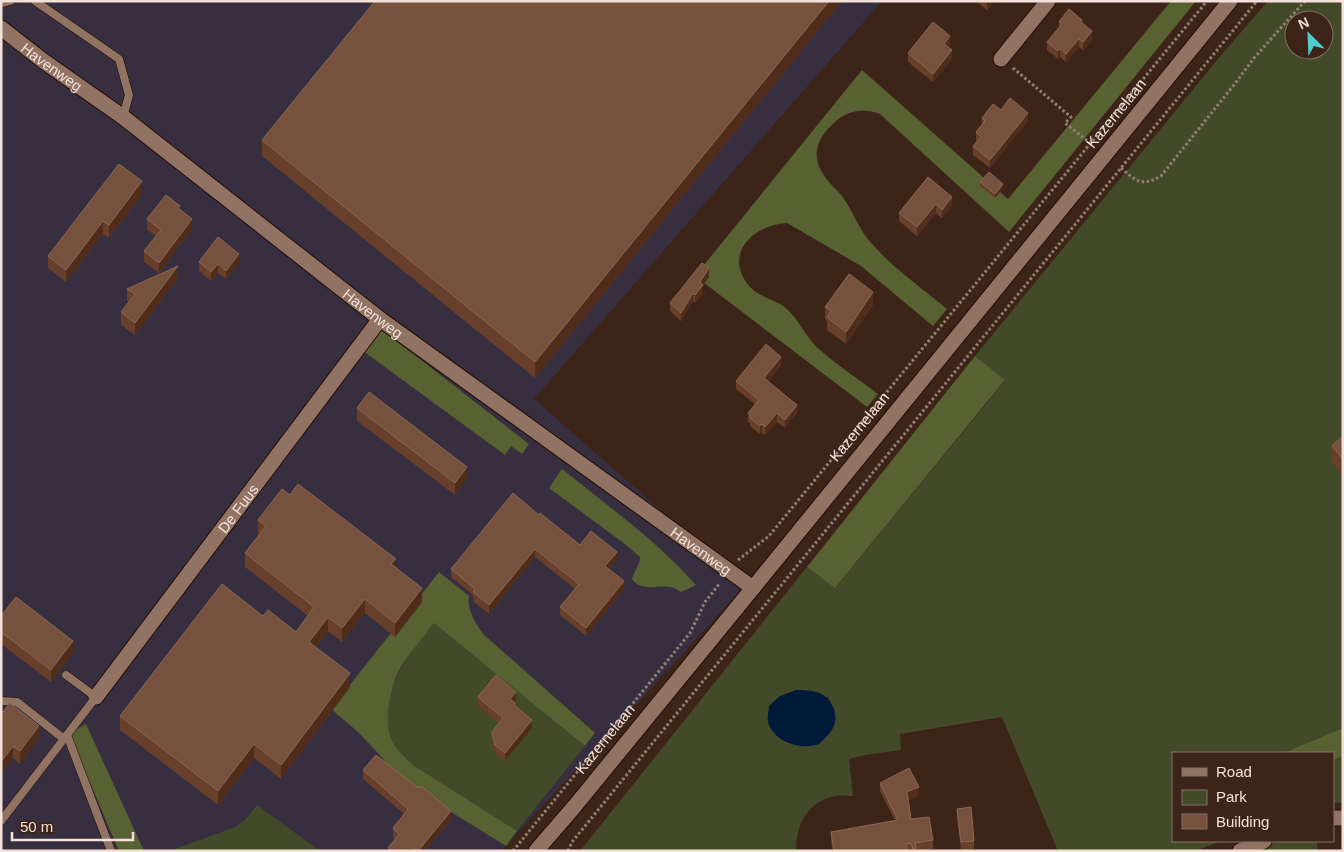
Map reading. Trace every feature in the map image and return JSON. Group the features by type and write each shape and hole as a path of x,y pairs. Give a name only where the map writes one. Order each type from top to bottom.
{"street":[{"path":"1001,59 1048,1"},
{"name":"Kazernelaan","path":"536,851 580,800 1230,1"},
{"name":"Havenweg","path":"1,28 42,60 123,117 380,319 728,572 753,588"},
{"name":"De Fuus","path":"96,697 380,319"},
{"path":"1240,851 1262,842"}],"lane":[{"path":"1,4 10,1"},
{"path":"35,1 119,59 129,95 123,117"},
{"path":"1,822 96,697 66,675"},
{"path":"1,701 17,702 65,737 111,851"}],"path":[{"name":"Kazernelaan","path":"513,851 690,633 704,602 728,572 740,559 769,536 1207,1"},
{"path":"568,851 572,842 1257,1"},
{"path":"1121,168 1134,180 1152,181 1161,176 1254,58 1305,1"},
{"path":"1001,59 1071,117 1065,123 1090,143"}],"shaded area":[{"path":"1,1 882,1 534,399 746,585 501,851 1,851"}],"green space":[{"path":"1171,1 1196,1 1009,232 880,114 856,111 844,115 827,130 822,137 817,151 819,166 823,174 842,196 863,233 872,244 899,270 947,309 933,326 861,266 787,223 774,225 753,235 745,243 740,253 739,263 742,275 754,291 785,307 820,350 878,394 867,407 695,276 862,70 1008,199"},
{"path":"1268,1 1343,1 1343,728 1285,752 1172,752 1172,842 1218,842 1196,851 1058,851 1002,717 900,734 901,750 849,759 853,796 827,798 811,808 801,823 796,851 580,851 807,567 836,587 1005,381 975,356 1217,60","holes":["780,696 828,697 832,705 835,722 830,732 819,744 768,721 769,706"]},
{"path":"380,328 529,444 522,454 511,446 505,455 363,351"},
{"path":"975,356 1005,380 835,588 807,567"},
{"path":"562,469 649,539 696,585 681,592 671,587 644,587 636,583 632,579 640,557 549,488"},
{"path":"439,572 469,596 470,611 483,634 595,733 585,746 434,623 403,663 395,679 388,710 391,738 395,746 413,765 517,831 506,846 414,789 395,773 358,732 331,709"},
{"path":"435,622 585,746 517,831 413,765 398,749 391,738 388,711 395,683 409,655"},
{"path":"86,724 144,851 119,851 69,733"},
{"path":"1343,728 1343,756 1334,760 1334,752 1285,752"},
{"path":"1343,756 1343,803 1334,802 1334,760"},
{"path":"257,805 320,851 170,851 235,827 245,820"},
{"path":"1275,842 1317,842 1318,851 1250,851"}],"water":[{"path":"796,690 812,691 821,694 832,705 835,724 819,744 804,746 788,743 775,734 768,722 769,706 780,696"}],"building":[{"path":"375,1 829,1 535,362 262,140"},
{"path":"1069,9 1092,31 1083,42 1079,39 1066,54 1060,49 1058,51 1047,42 1062,24 1059,22"},
{"path":"933,22 950,36 944,44 952,50 933,74 908,53"},
{"path":"1010,98 1028,113 990,160 973,146 981,137 976,132 985,121 982,118 993,104 1001,110"},
{"path":"119,164 142,181 109,225 103,221 66,270 48,256"},
{"path":"989,172 1003,184 995,194 980,182"},
{"path":"928,177 952,197 942,210 936,204 917,227 899,213"},
{"path":"166,195 192,219 159,263 144,251 161,230 147,219"},
{"path":"218,237 239,254 226,271 218,264 211,272 199,262"},
{"path":"702,263 709,268 700,282 703,285 695,295 693,293 681,313 670,303"},
{"path":"178,266 135,323 121,312 135,294 127,289"},
{"path":"849,274 873,292 846,332 827,317 831,311 825,307"},
{"path":"766,344 781,357 764,378 797,405 785,420 777,413 765,427 762,424 760,426 750,418 751,416 748,413 759,400 736,381"},
{"path":"369,392 467,467 455,483 357,408"},
{"path":"1343,436 1343,459 1332,446"},
{"path":"298,484 396,559 391,564 422,588 395,623 365,599 342,628 328,617 309,642 350,673 281,765 254,744 218,791 120,716 222,584 263,616 268,610 296,632 314,607 245,553 266,526 258,520 282,489 290,495"},
{"path":"513,493 580,545 591,531 617,552 605,566 624,581 586,628 560,607 579,584 535,549 489,605 473,592 475,589 451,569"},
{"path":"16,597 73,641 51,670 1,632 1,616"},
{"path":"496,675 516,692 510,699 515,703 514,705 532,720 505,753 495,745 492,732 503,718 478,697"},
{"path":"10,703 39,726 20,751 13,746 1,762 1,710 3,712"},
{"path":"376,755 418,788 419,786 425,789 451,811 418,851 414,848 412,851 391,851 388,848 399,834 393,828 408,809 363,770"},
{"path":"909,768 919,787 907,792 911,819 929,817 933,840 915,843 916,848 913,849 911,843 906,844 907,851 834,851 831,832 898,820 880,783"},
{"path":"971,807 974,841 961,842 957,809"}]}
